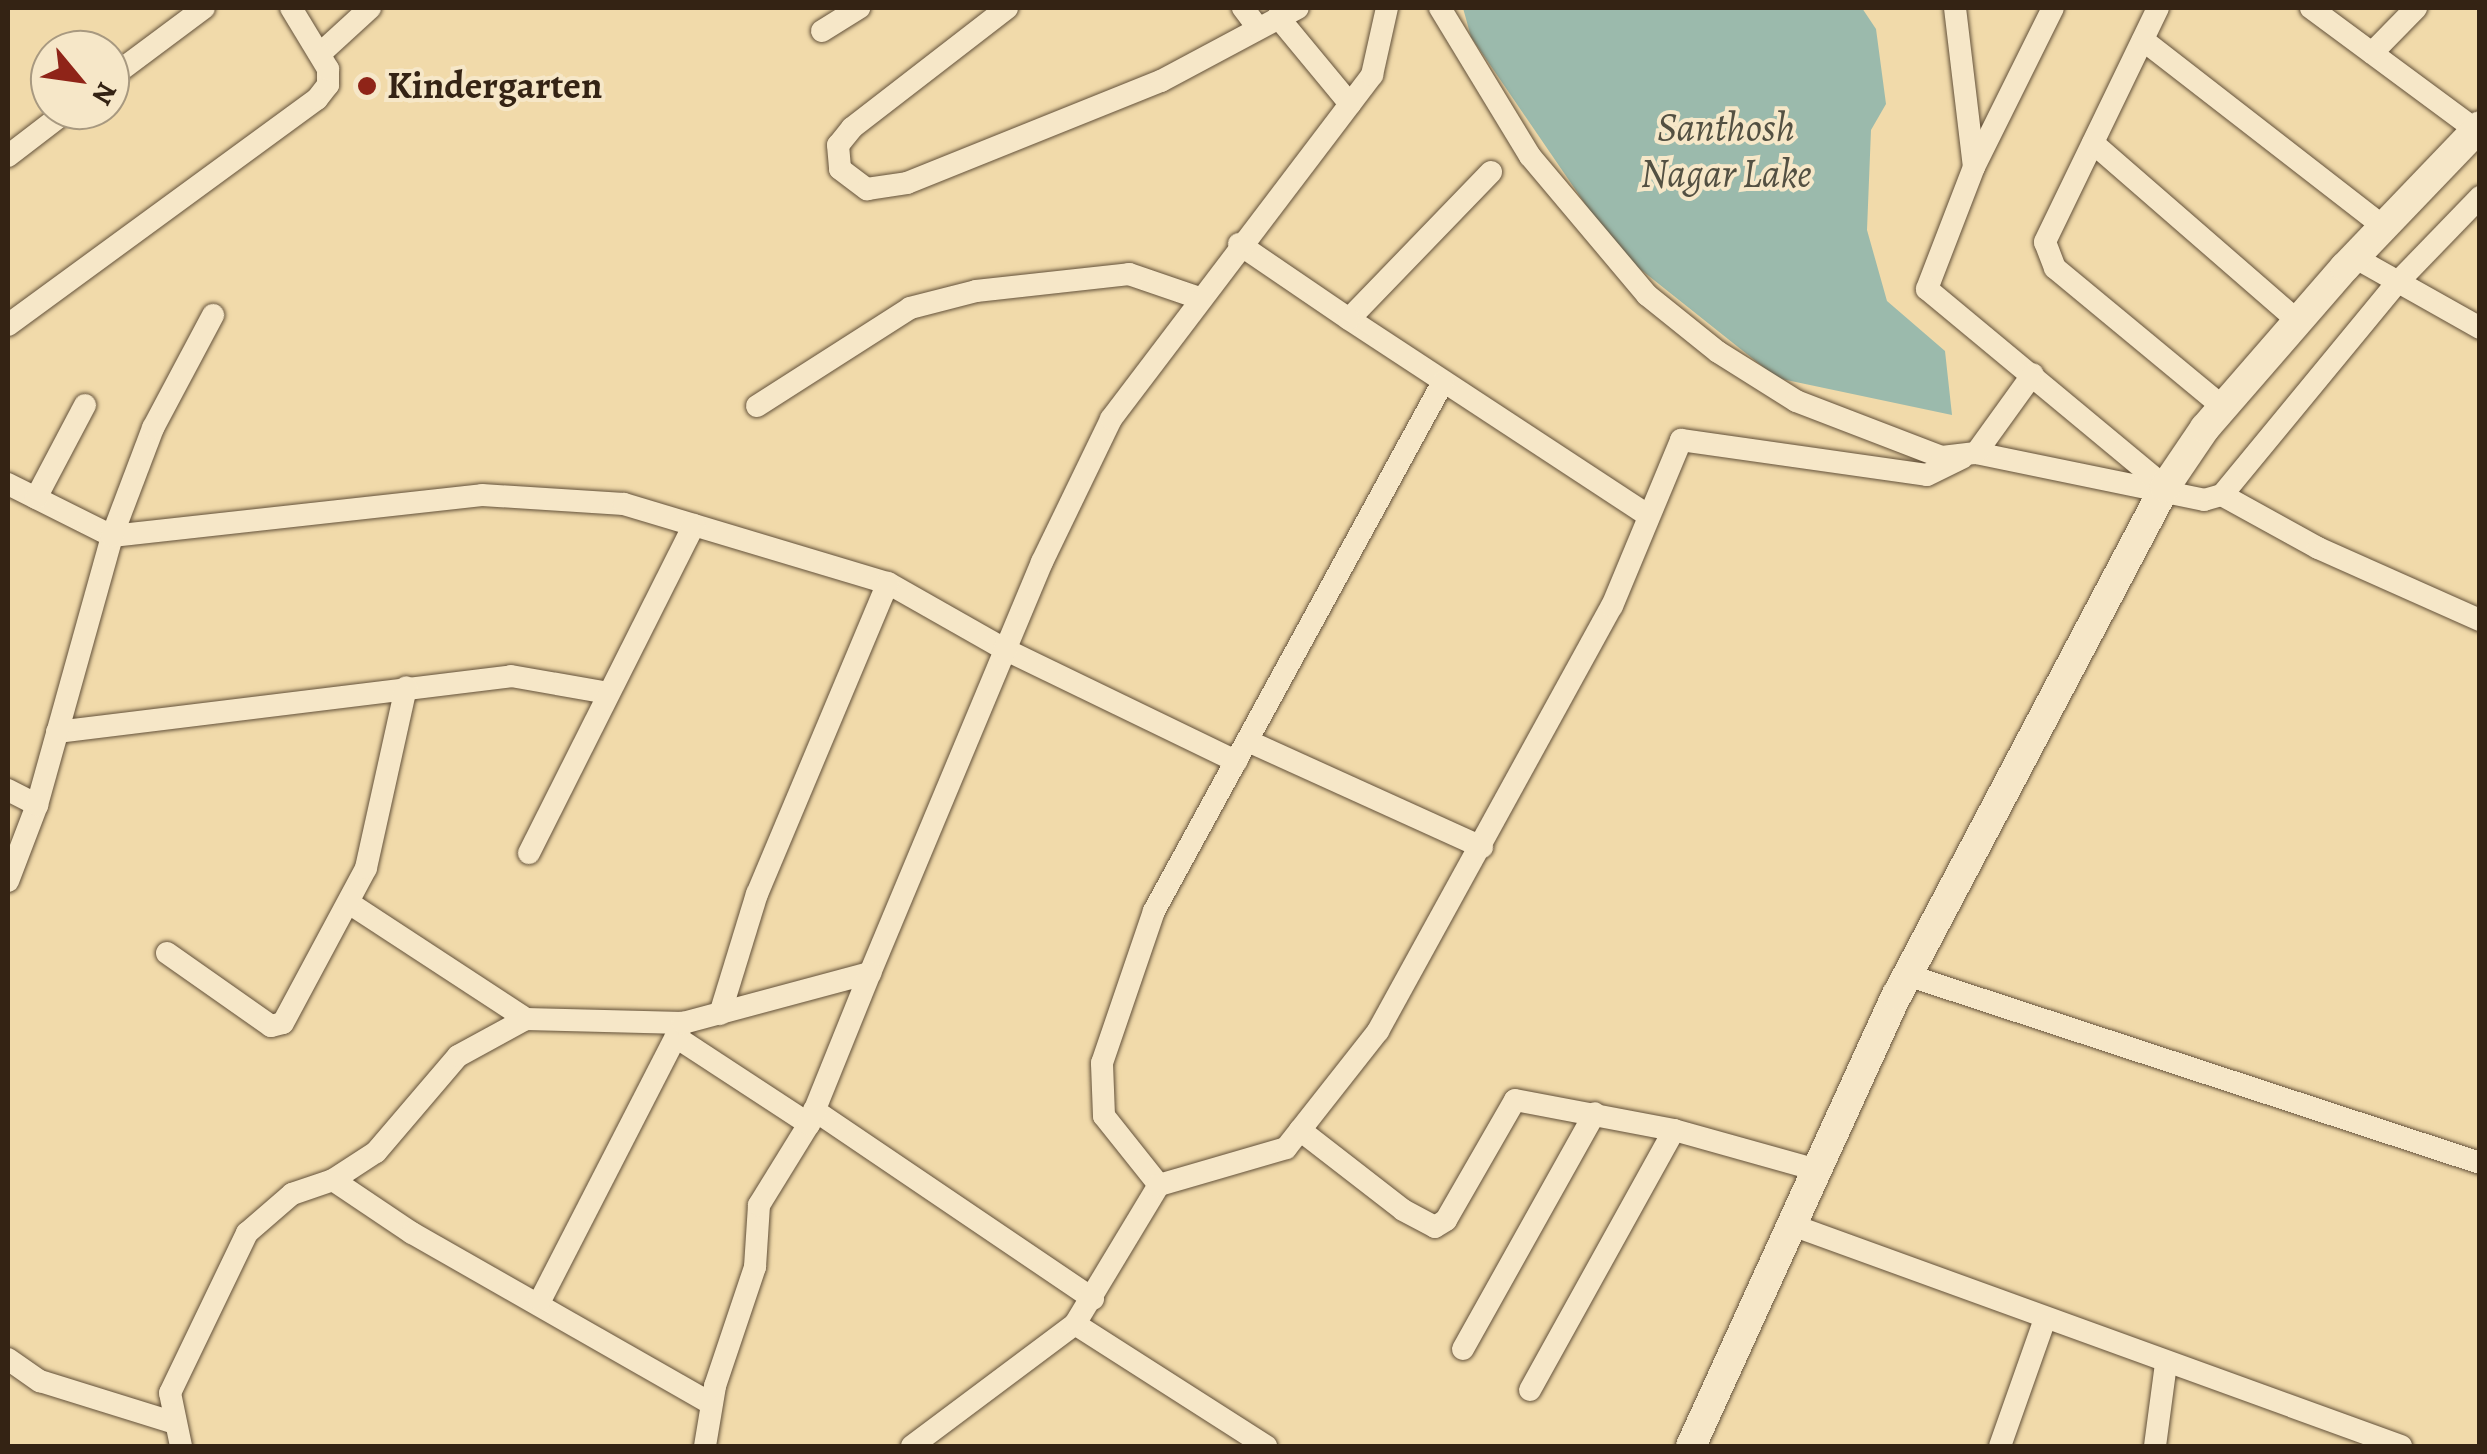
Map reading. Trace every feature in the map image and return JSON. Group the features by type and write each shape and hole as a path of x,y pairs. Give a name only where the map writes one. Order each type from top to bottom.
{"street":[{"path":"130,63 204,8"},
{"path":"8,326 318,99 328,85 322,52 292,8"},
{"path":"322,52 370,8"},
{"path":"822,31 858,8"},
{"path":"1008,8 852,128 838,145 840,169 867,189 907,183 1161,81 1278,18"},
{"path":"1243,8 1278,18 1350,104"},
{"path":"706,1446 710,1403 755,1267 759,1205 812,1117 1004,650 1112,419 1239,244 1350,104 1378,62 1388,8"},
{"path":"1440,8 1530,156 1647,295 1718,352 1796,401 1868,432 1969,455 2164,486 2204,500 2222,495 2396,284 2480,197"},
{"path":"1956,8 1974,167"},
{"path":"2053,8 1974,167 1928,289 2164,486"},
{"path":"2158,8 2045,242 2055,268 2223,407"},
{"path":"1691,1446 1907,976 2164,486 2223,407 2354,257 2478,128 2311,8"},
{"path":"2372,53 2416,8"},
{"path":"2143,40 2383,226"},
{"path":"8,156 42,130"},
{"path":"2092,143 2298,321"},
{"path":"1349,319 1490,172"},
{"path":"1239,244 1647,516"},
{"path":"2354,257 2480,328"},
{"path":"757,406 910,308 976,291 1129,274 1199,298"},
{"path":"8,880 37,805 112,536 153,428 213,315"},
{"path":"912,1446 1075,1324 1159,1184 1286,1148 1378,1032 1612,606 1681,440 1927,474 1969,455 2033,374"},
{"path":"1159,1184 1104,1116 1102,1063 1154,912 1443,382"},
{"path":"39,493 85,405"},
{"path":"8,469 39,493 112,536 482,495 588,498 694,525 888,584 1004,650 1482,847"},
{"path":"8,484 39,493"},
{"path":"2222,495 2318,548 2480,620"},
{"path":"529,852 694,525"},
{"path":"720,1014 756,894 888,584"},
{"path":"57,732 406,687 541,676 608,693"},
{"path":"168,953 277,1027 366,868 406,687"},
{"path":"8,790 37,805"},
{"path":"349,903 526,1018 680,1030 720,1014 870,973"},
{"path":"1907,976 2480,1163"},
{"path":"180,1446 172,1422 170,1393 247,1234 292,1194 333,1180 397,1134 458,1056 526,1018"},
{"path":"680,1030 1093,1299"},
{"path":"540,1301 680,1030"},
{"path":"1300,1130 1402,1210 1436,1227 1454,1208 1511,1102 1595,1113 1674,1130 1817,1170"},
{"path":"1463,1349 1595,1113"},
{"path":"1530,1390 1674,1130"},
{"path":"333,1180 412,1233 540,1301 710,1403"},
{"path":"1792,1224 2166,1364 2400,1446"},
{"path":"2000,1446 2046,1319"},
{"path":"1075,1324 1266,1446"},
{"path":"8,1359 40,1380 172,1422"},
{"path":"2155,1446 2166,1364"}],"water":[{"name":"Santhosh Nagar Lake","path":"1463,8 1862,8 1876,29 1886,104 1871,130 1867,230 1887,301 1945,351 1952,415 1777,378 1635,265 1603,230 1471,37"}],"place":[{"name":"Kindergarten","path":"367,86"}]}
